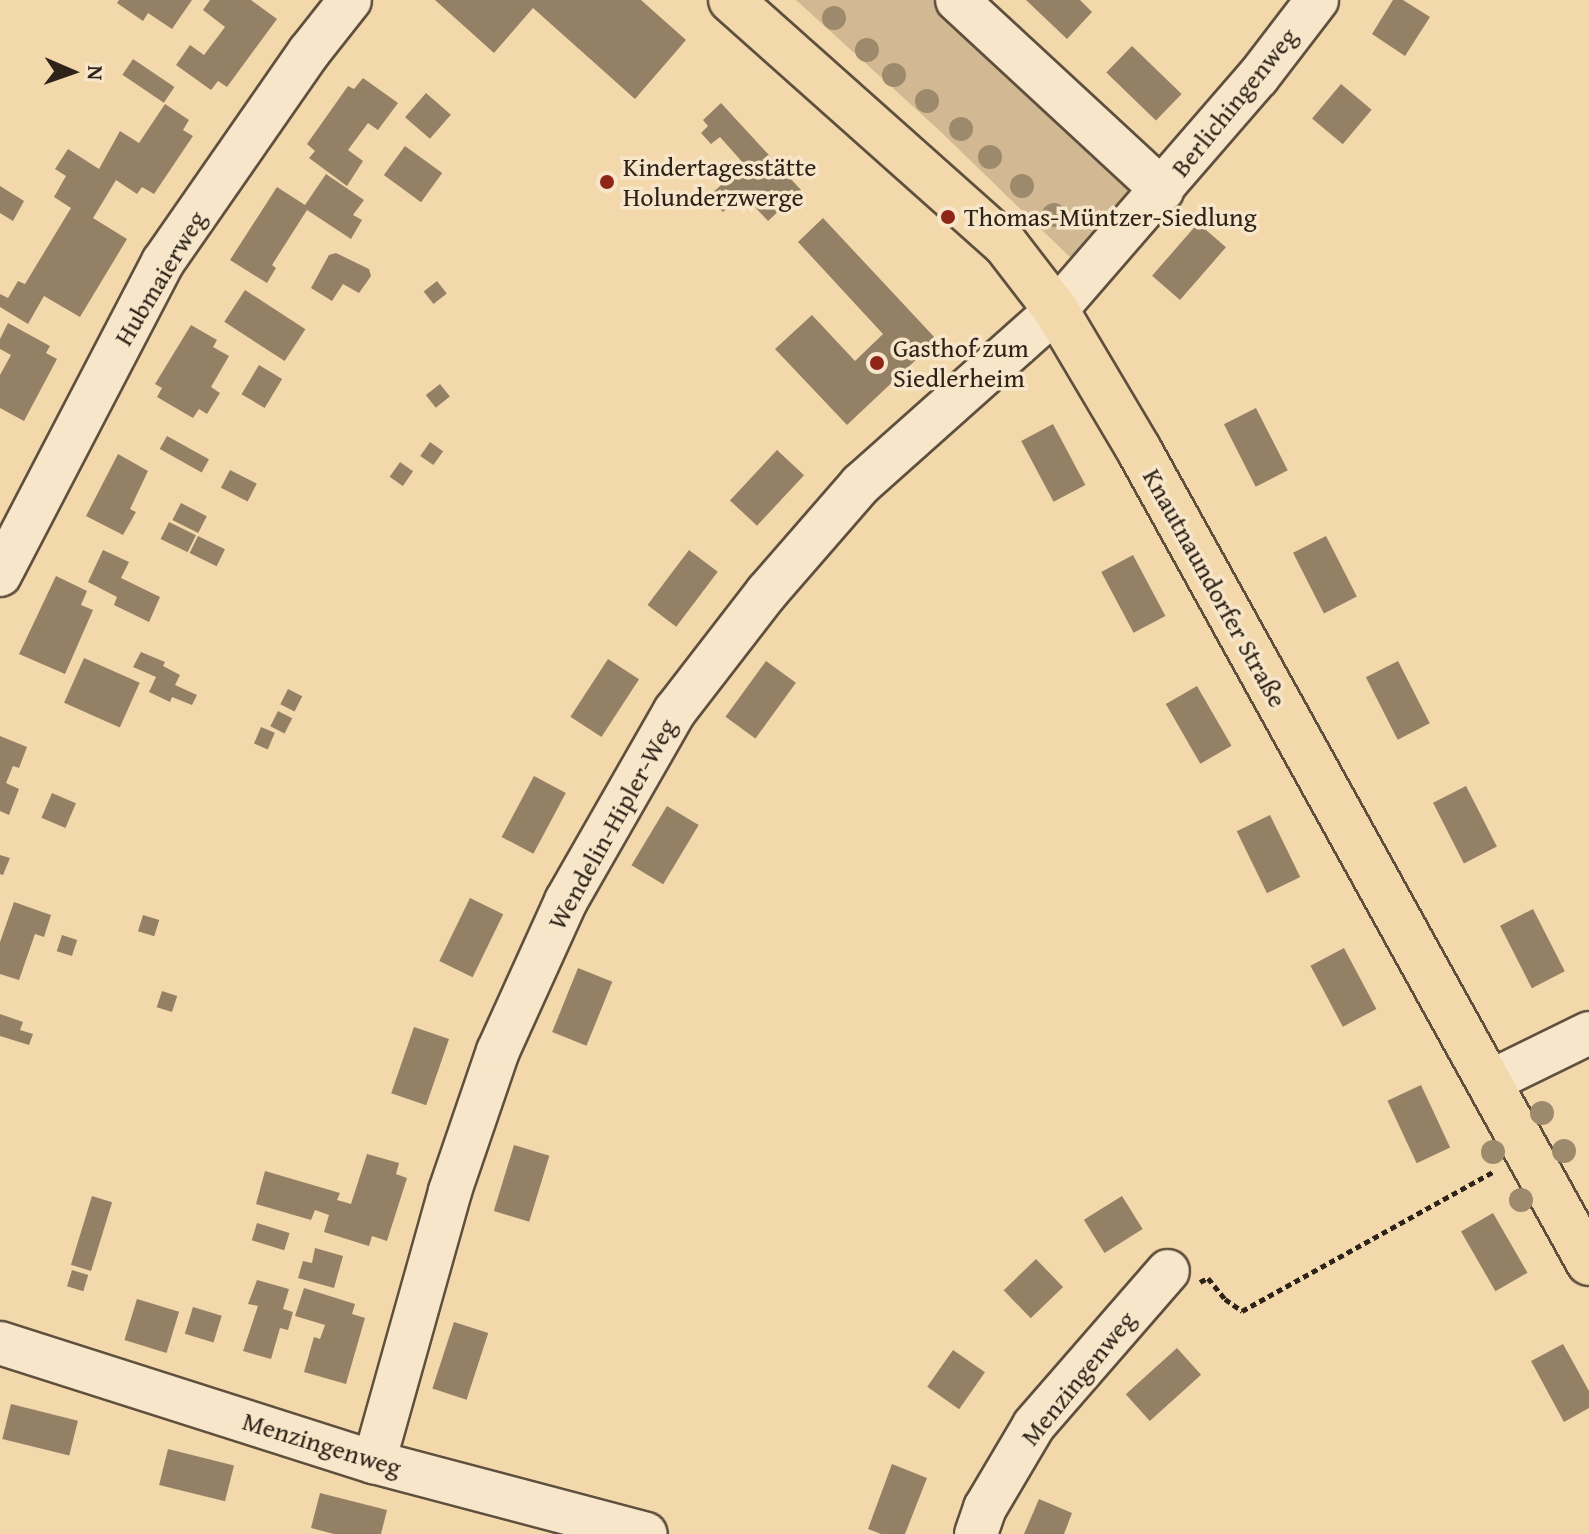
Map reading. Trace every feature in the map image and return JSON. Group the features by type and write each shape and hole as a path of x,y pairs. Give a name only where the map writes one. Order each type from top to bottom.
{"main road":[{"name":"Knautnaundorfer Straße","path":"731,0 1006,245 1056,310 1139,450 1589,1263"}],"street":[{"name":"Hubmaierweg","path":"0,575 163,262 309,52 350,0"},
{"path":"957,0 1162,190"},
{"name":"Berlichingenweg","path":"1056,310 1162,190 1317,0"},
{"name":"Wendelin-Hipler-Weg","path":"374,1462 450,1191 498,1051 566,901 675,711 767,592 861,484 1056,310"},
{"path":"1489,1082 1589,1033"},
{"name":"Menzingenweg","path":"976,1534 985,1508 1034,1425 1168,1271"},
{"name":"Menzingenweg","path":"0,1343 374,1462 646,1534"}],"path":[{"path":"1168,1271 1190,1286 1208,1278 1225,1299 1242,1311 1528,1153"}],"shaded area":[{"path":"796,0 934,0 1137,180 1141,194 1077,264 940,131"}],"building":[{"path":"119,0 192,0 172,29 148,13 143,21 117,3"},
{"path":"210,0 251,0 277,19 227,87 218,81 211,90 176,65 190,45 204,55 225,27 203,10"},
{"path":"435,0 641,0 686,40 635,99 533,8 494,53"},
{"path":"1026,0 1080,0 1092,12 1067,39"},
{"path":"1393,0 1403,0 1430,17 1405,56 1372,34"},
{"path":"1132,46 1182,94 1156,121 1106,73"},
{"path":"133,59 174,87 164,103 122,75"},
{"path":"363,78 398,103 378,130 368,123 348,150 363,161 347,186 309,158 315,151 307,144 348,86 354,89"},
{"path":"1341,84 1372,110 1343,144 1312,118"},
{"path":"426,93 451,115 430,139 405,117"},
{"path":"721,103 801,190 768,221 743,194 723,212 708,197 744,164 720,137 711,144 701,133 708,126 703,120"},
{"path":"165,104 189,120 183,130 193,136 154,194 142,187 137,194 116,180 93,218 127,239 80,317 44,296 28,324 0,307 0,294 8,298 18,281 25,284 71,208 54,197 66,176 55,169 68,149 99,169 120,131 139,143"},
{"path":"405,146 442,173 421,202 384,175"},
{"path":"326,174 364,200 353,215 362,220 351,239 307,210 272,265 276,268 267,283 230,260 277,187 305,205"},
{"path":"0,186 24,201 13,221 0,213"},
{"path":"823,218 937,340 847,425 775,349 812,315 855,361 883,334 798,242"},
{"path":"1198,223 1226,247 1180,300 1152,276"},
{"path":"336,253 369,269 371,276 359,293 343,284 332,301 311,288 329,255"},
{"path":"437,281 447,294 433,304 424,291"},
{"path":"245,290 305,329 285,361 224,322"},
{"path":"8,323 50,346 46,353 57,359 24,421 0,408 0,375 11,355 0,349 0,339"},
{"path":"191,325 217,340 213,347 229,356 211,387 220,393 207,414 199,409 193,418 157,397 162,388 155,384"},
{"path":"259,365 282,379 265,408 241,394"},
{"path":"440,384 450,397 436,408 426,395"},
{"path":"1256,408 1288,470 1256,487 1224,424"},
{"path":"1053,424 1085,485 1054,502 1021,441"},
{"path":"167,436 209,459 202,472 160,449"},
{"path":"430,442 443,451 433,465 420,456"},
{"path":"777,450 804,475 757,526 730,500"},
{"path":"118,454 148,471 130,509 136,512 123,535 86,516"},
{"path":"400,462 413,471 403,486 390,477"},
{"path":"230,470 257,484 248,501 221,488"},
{"path":"181,503 207,516 198,533 172,520"},
{"path":"169,522 196,535 188,552 161,539"},
{"path":"198,536 225,549 217,566 190,553"},
{"path":"1326,536 1357,597 1324,613 1293,553"},
{"path":"103,550 129,562 121,578 160,597 149,622 114,605 117,597 88,582"},
{"path":"689,550 718,572 676,627 647,605"},
{"path":"1133,555 1165,616 1134,633 1101,572"},
{"path":"56,576 87,591 81,605 93,610 65,674 19,654"},
{"path":"141,652 165,662 163,666 180,675 175,685 197,695 192,705 172,697 170,702 149,692 156,677 133,667"},
{"path":"84,658 140,683 120,728 64,703"},
{"path":"608,659 639,679 601,737 570,717"},
{"path":"766,661 796,683 755,739 725,717"},
{"path":"1398,661 1430,723 1398,740 1366,677"},
{"path":"1197,686 1232,746 1200,764 1166,704"},
{"path":"288,689 302,696 295,711 280,704"},
{"path":"278,711 292,718 285,733 270,726"},
{"path":"261,727 275,733 268,749 254,744"},
{"path":"0,736 27,747 19,768 13,766 6,783 19,789 9,815 0,811"},
{"path":"534,776 566,793 533,854 502,837"},
{"path":"1466,786 1497,847 1464,863 1433,803"},
{"path":"52,793 76,803 65,828 41,818"},
{"path":"667,806 699,825 663,884 631,865"},
{"path":"1270,815 1300,877 1267,893 1237,831"},
{"path":"0,855 10,858 3,875 0,874"},
{"path":"470,898 503,914 473,977 439,961"},
{"path":"14,902 51,915 44,937 35,934 19,980 0,974 0,942"},
{"path":"1533,909 1565,971 1532,988 1500,926"},
{"path":"143,915 159,920 154,936 138,931"},
{"path":"62,935 77,940 72,956 57,951"},
{"path":"1344,948 1376,1009 1343,1027 1310,966"},
{"path":"578,968 612,982 586,1046 552,1032"},
{"path":"162,991 177,996 172,1012 157,1007"},
{"path":"0,1014 23,1022 20,1030 33,1034 29,1045 0,1036"},
{"path":"414,1027 449,1039 426,1105 391,1093"},
{"path":"1421,1085 1450,1148 1417,1163 1387,1101"},
{"path":"514,1145 549,1156 529,1222 494,1211"},
{"path":"367,1154 399,1163 396,1174 407,1178 387,1241 372,1236 369,1246 324,1232 329,1215 315,1210 311,1220 256,1204 265,1171 340,1193 337,1200 351,1204"},
{"path":"92,1196 112,1202 91,1271 71,1265"},
{"path":"1122,1196 1143,1229 1105,1253 1084,1220"},
{"path":"1493,1213 1528,1273 1495,1291 1461,1232"},
{"path":"257,1223 290,1233 284,1250 252,1240"},
{"path":"315,1248 343,1256 334,1288 298,1278 303,1261 312,1263"},
{"path":"1036,1259 1063,1287 1031,1318 1004,1290"},
{"path":"72,1270 88,1275 83,1291 67,1286"},
{"path":"257,1280 289,1289 283,1309 293,1312 288,1330 280,1328 271,1359 243,1351 258,1306 248,1304"},
{"path":"304,1288 355,1304 352,1314 365,1318 346,1384 304,1372 314,1337 320,1339 325,1325 295,1316"},
{"path":"137,1299 179,1312 167,1353 124,1340"},
{"path":"193,1307 222,1316 214,1343 185,1334"},
{"path":"454,1322 488,1333 467,1400 432,1389"},
{"path":"1563,1344 1589,1391 1589,1408 1564,1422 1531,1361"},
{"path":"1177,1348 1201,1375 1150,1421 1126,1394"},
{"path":"953,1350 985,1372 959,1409 927,1387"},
{"path":"11,1404 78,1421 69,1456 2,1439"},
{"path":"168,1449 234,1465 225,1501 159,1485"},
{"path":"892,1464 927,1478 905,1534 881,1534 868,1529"},
{"path":"320,1493 387,1510 381,1534 334,1534 311,1528"},
{"path":"1039,1499 1072,1513 1064,1534 1024,1534"}],"place":[{"name":"Kindertagesstätte Holunderzwerge","path":"607,182"},
{"name":"Thomas-Müntzer-Siedlung","path":"948,217"},
{"name":"Gasthof zum Siedlerheim","path":"877,363"}]}
